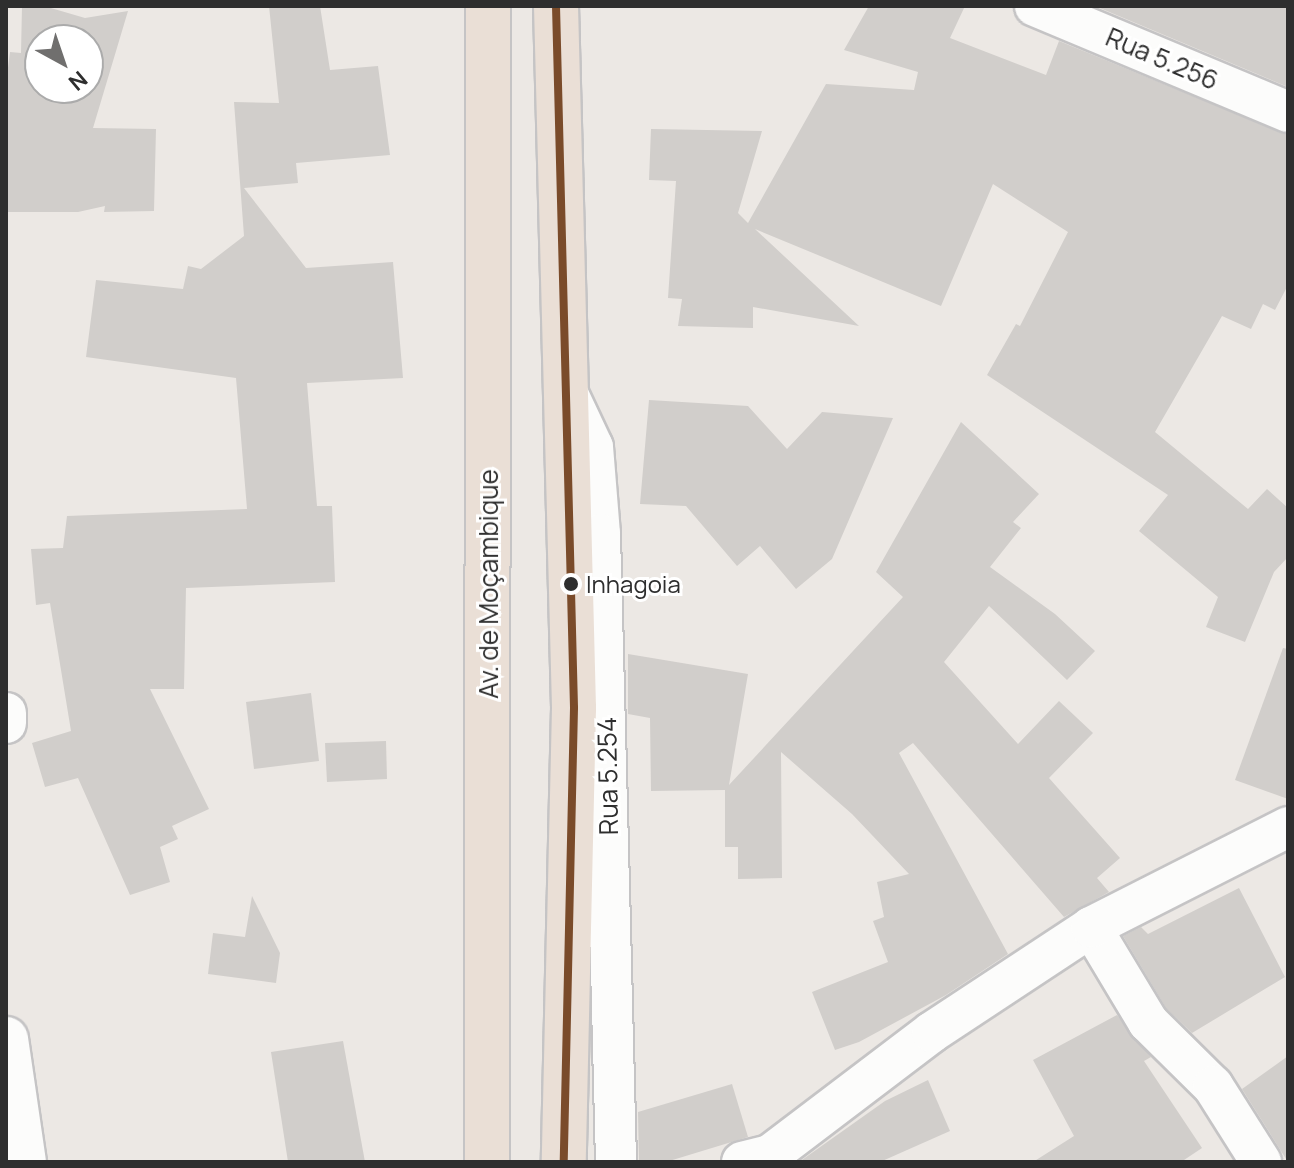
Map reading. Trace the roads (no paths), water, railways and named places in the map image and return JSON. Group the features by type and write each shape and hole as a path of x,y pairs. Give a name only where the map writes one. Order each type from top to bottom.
{"highway":[{"name":"Av. de Moçambique","path":"487,1162 488,6"},
{"path":"556,6 569,396 574,708 564,1162"}],"street":[{"name":"Rua 5.256","path":"1035,6 1288,112"},
{"name":"Rua 5.254","path":"569,396 593,447 600,534 616,1162"},
{"path":"6,713 6,723"},
{"path":"764,1160 932,1032 1091,927 1288,827"},
{"path":"1091,927 1148,1022 1213,1086 1261,1162"},
{"path":"6,1039 24,1162"}],"place":[{"name":"Inhagoia","path":"571,584"}]}
